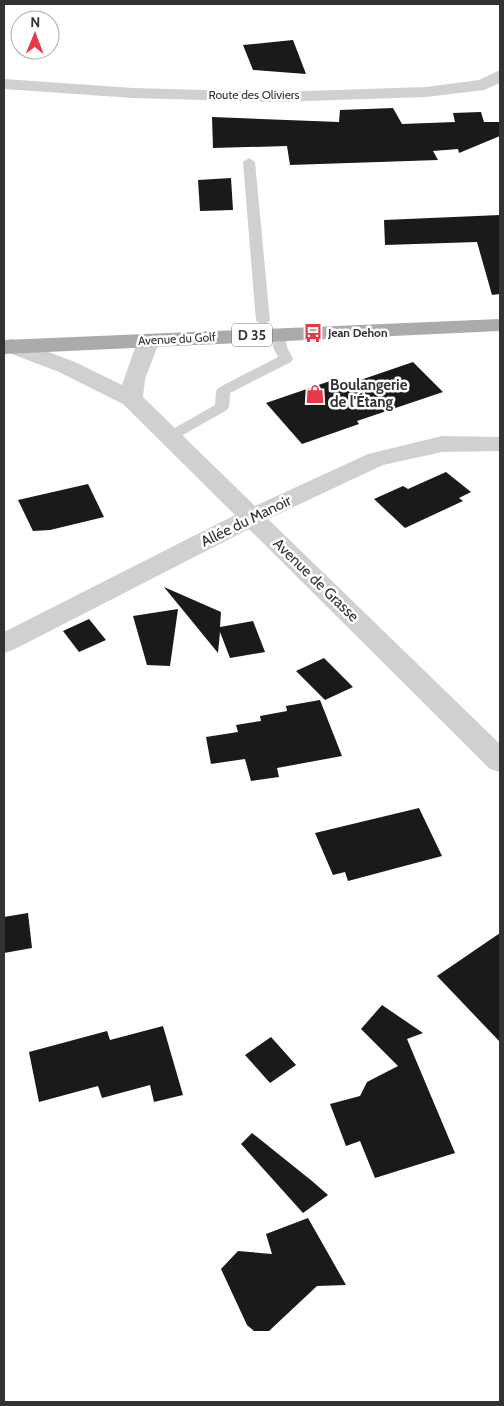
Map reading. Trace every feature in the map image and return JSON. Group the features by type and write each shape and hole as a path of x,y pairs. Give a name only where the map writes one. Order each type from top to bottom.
{"main road":[{"name":"Avenue du Golf","path":"6,342 146,341 271,328 500,312"},
{"name":"Avenue du Golf","path":"6,342 87,328 500,325"},
{"path":"87,328 146,341"}],"street":[{"name":"Route des Oliviers","path":"4,84 133,93 276,97 426,92 484,85 500,75"},
{"path":"484,85 500,94"},
{"path":"131,399 134,379 147,345 146,341"},
{"name":"Avenue de Grasse","path":"6,342 67,367 131,399 500,761"},
{"name":"Allée du Manoir","path":"4,642 252,518 376,459 442,444 500,444"}],"lane":[{"path":"169,438 222,407 223,391 286,359 271,328 249,162"}],"building":[{"path":"293,40 306,74 253,70 243,45"},
{"path":"393,108 402,124 455,122 453,113 481,112 484,122 500,122 500,136 459,153 458,149 433,151 438,160 290,165 287,146 213,148 212,117 339,122 340,110"},
{"path":"231,178 233,210 200,211 198,180"},
{"path":"500,215 500,294 492,295 477,242 385,245 384,220"},
{"path":"413,362 443,392 357,421 359,424 302,444 266,403 333,380 340,387"},
{"path":"446,472 471,492 459,498 463,501 405,528 374,499 403,486 408,489"},
{"path":"88,484 104,517 50,530 33,531 18,500"},
{"path":"164,587 221,612 220,627 253,621 265,652 230,658 220,632 218,653"},
{"path":"178,609 170,666 147,665 133,616"},
{"path":"89,619 106,640 79,652 63,631"},
{"path":"324,658 353,687 325,700 296,671"},
{"path":"320,700 342,756 277,768 279,777 251,781 245,759 211,764 206,737 238,732 236,725 261,721 260,716 287,711 286,706"},
{"path":"419,808 442,856 348,881 345,872 333,875 315,833"},
{"path":"28,913 32,948 4,953 4,917"},
{"path":"500,933 500,1042 437,976"},
{"path":"382,1005 423,1033 407,1039 455,1153 375,1178 360,1141 346,1146 330,1104 360,1096 367,1082 398,1066 361,1029"},
{"path":"163,1026 183,1095 154,1102 150,1085 102,1098 98,1086 39,1102 29,1052 107,1031 110,1040"},
{"path":"271,1037 296,1065 270,1083 245,1055"},
{"path":"252,1133 328,1195 303,1213 241,1144"},
{"path":"308,1218 346,1285 317,1286 269,1331 254,1331 247,1325 221,1269 238,1251 272,1254 266,1234"}],"place":[{"name":"Jean Dehon","path":"313,333"},
{"name":"Boulangerie de l'Étang","path":"315,394"}]}
